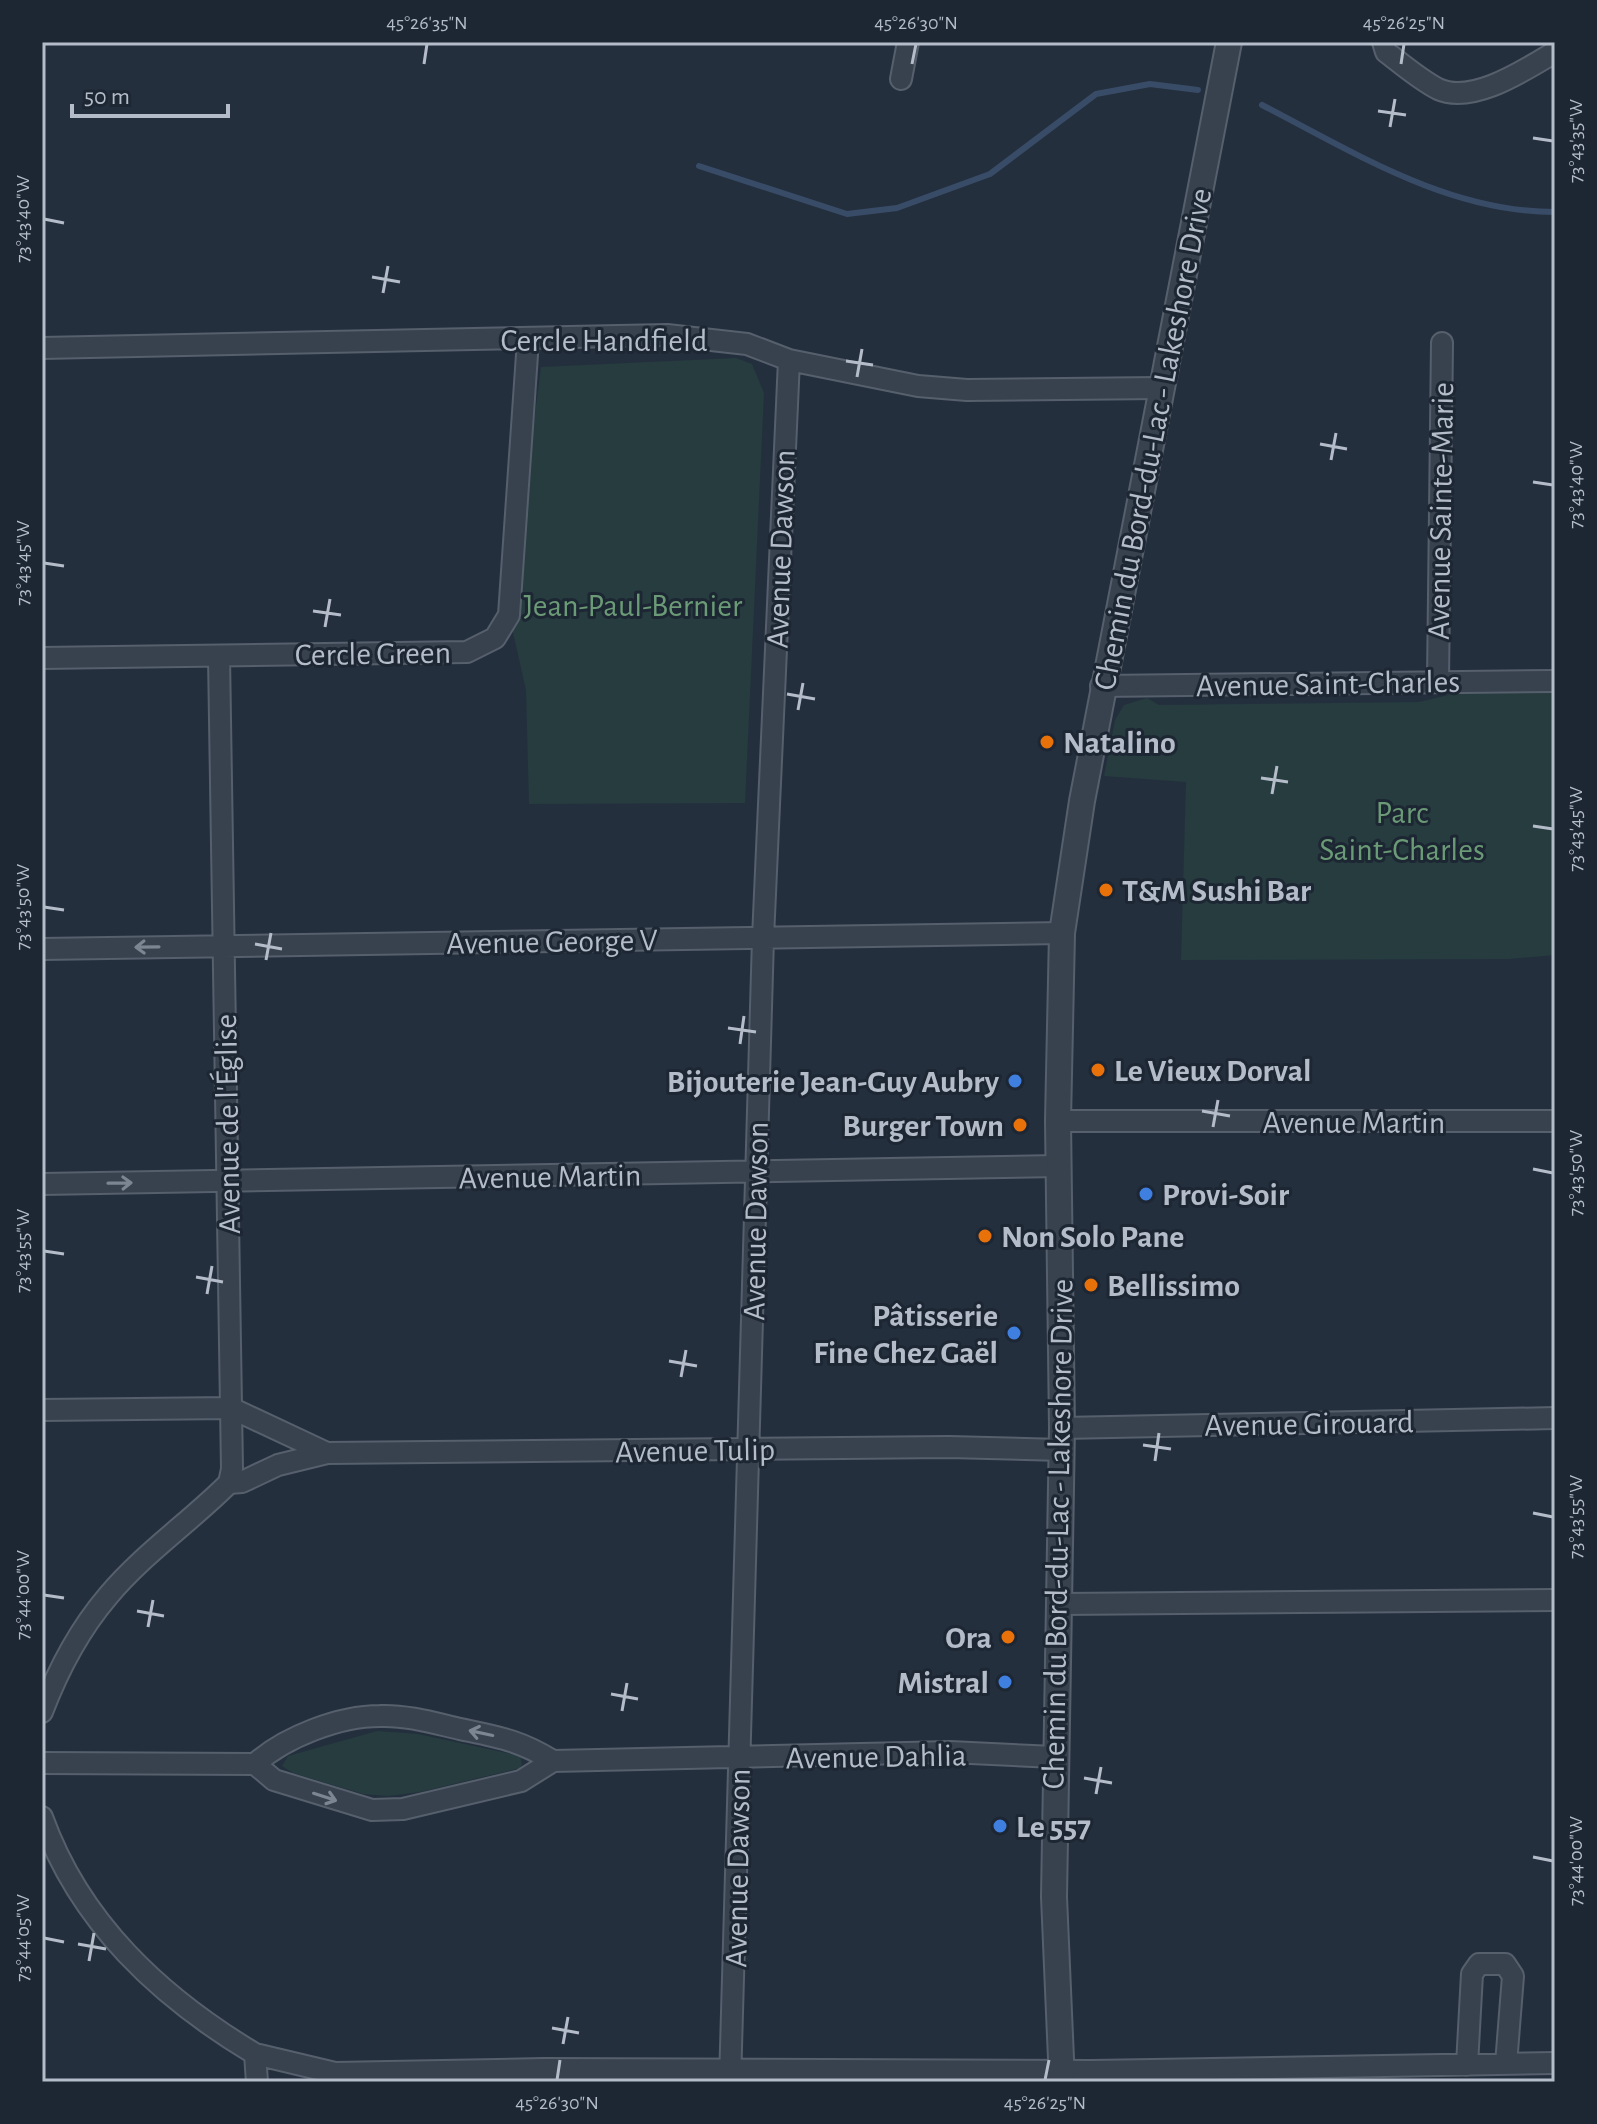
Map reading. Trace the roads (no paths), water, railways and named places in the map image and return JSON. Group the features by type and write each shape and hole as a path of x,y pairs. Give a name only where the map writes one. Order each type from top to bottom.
{"street":[{"path":"901,79 908,42"},
{"name":"Chemin du Bord-du-Lac - Lakeshore Drive","path":"1061,2076 1055,1972 1055,1757 1062,1439 1058,1121 1062,933 1103,686 1229,42"},
{"path":"1383,42 1386,52 1441,91 1476,91 1509,79 1555,52"},
{"name":"Cercle Handfield","path":"42,348 704,337 747,344 789,360 918,386 967,390 1159,388"},
{"name":"Cercle Green","path":"42,658 467,652 495,638 509,615 528,340"},
{"name":"Avenue Sainte-Marie","path":"1438,680 1442,343"},
{"name":"Avenue Dawson","path":"731,2076 763,938 789,360"},
{"name":"Avenue de l'Église","path":"219,657 234,1442 229,1483"},
{"name":"Avenue Saint-Charles","path":"1103,686 1555,681"},
{"name":"Avenue George V","path":"42,949 1062,933"},
{"name":"Avenue Martin","path":"1058,1121 1555,1121"},
{"name":"Avenue Martin","path":"42,1184 1058,1166"},
{"name":"Avenue Tulip","path":"42,1410 231,1408 327,1453"},
{"name":"Avenue Girouard","path":"1062,1439 1555,1418"},
{"name":"Avenue Tulip","path":"229,1483 242,1482 278,1465 327,1453 949,1447 1062,1439"},
{"path":"42,1712 64,1662 108,1595 229,1483"},
{"path":"1060,1604 1555,1600"},
{"path":"42,1763 255,1764 274,1780 372,1810 403,1809 521,1781 553,1761 523,1742 407,1718 379,1716 350,1720 276,1746 255,1764"},
{"name":"Avenue Dahlia","path":"553,1761 950,1752 1055,1757"},
{"path":"42,1817 73,1884 110,1938 151,1979 188,2009 255,2054 327,2078 1061,2076 1555,2063"},
{"path":"1467,2065 1472,1974 1479,1964 1505,1964 1513,1976 1506,2064"},
{"path":"255,2054 257,2082"}],"waterway":[{"path":"699,166 847,214 897,208 990,174 1096,94 1150,84 1198,90"},
{"path":"1262,105 1367,160 1440,191 1477,202 1555,212"}],"place":[{"name":"Natalino","path":"1047,742"},
{"name":"T&M Sushi Bar","path":"1106,890"},
{"name":"Le Vieux Dorval","path":"1098,1070"},
{"name":"Bijouterie Jean-Guy Aubry","path":"1015,1081"},
{"name":"Burger Town","path":"1020,1125"},
{"name":"Provi-Soir","path":"1146,1194"},
{"name":"Non Solo Pane","path":"985,1236"},
{"name":"Bellissimo","path":"1091,1285"},
{"name":"Pâtisserie Fine Chez Gaël","path":"1014,1333"},
{"name":"Ora","path":"1008,1637"},
{"name":"Mistral","path":"1005,1682"},
{"name":"Le 557","path":"1000,1826"}],"park label":[{"name":"Jean-Paul-Bernier","path":"633,605"},
{"name":"Parc Saint-Charles","path":"1402,830"}]}
